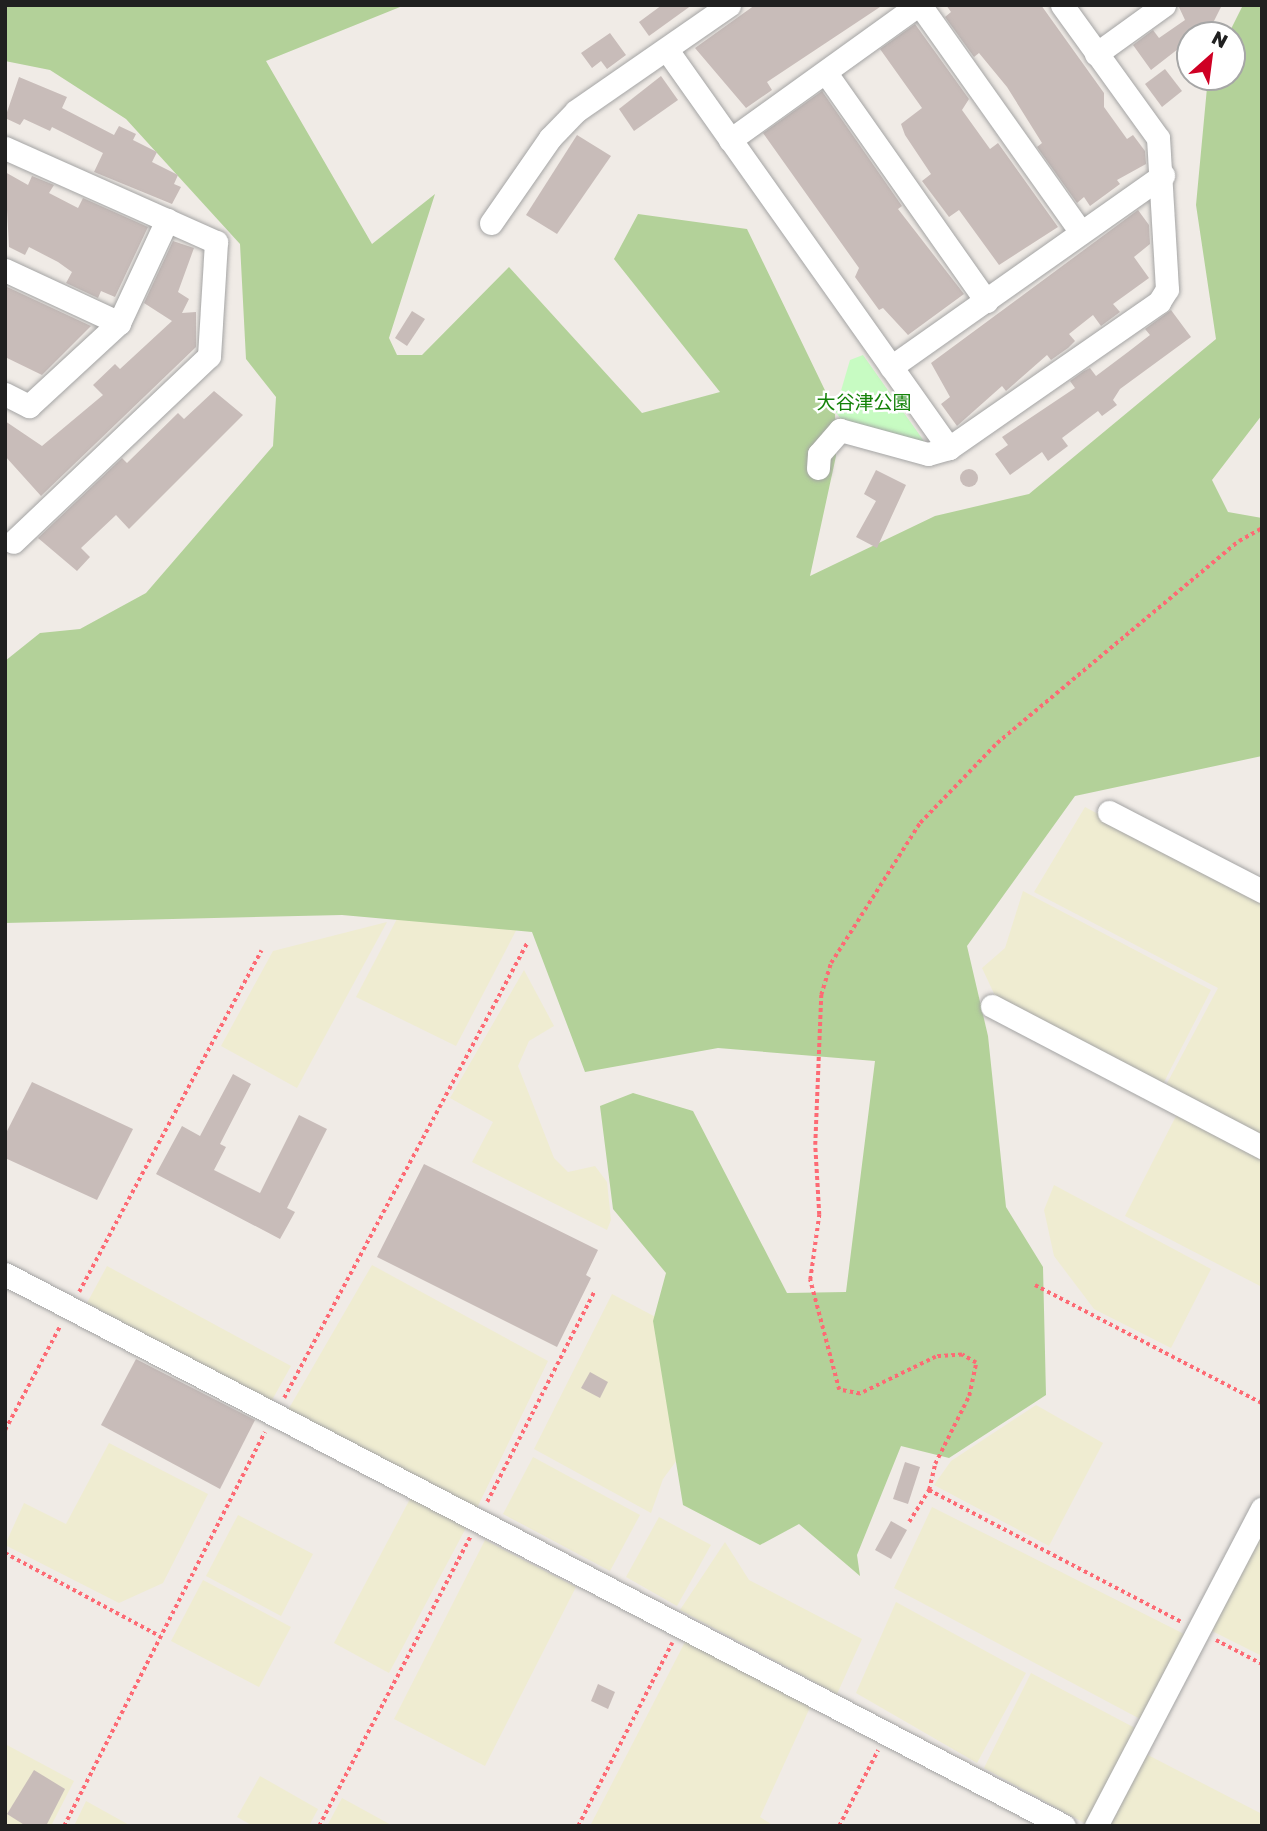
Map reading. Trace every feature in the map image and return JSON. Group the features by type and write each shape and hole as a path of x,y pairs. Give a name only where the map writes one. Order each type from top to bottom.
{"street":[{"path":"491,223 550,138 576,111 729,5"},
{"path":"730,140 919,5 1080,231"},
{"path":"818,468 819,454 840,430 928,454 949,448 1159,302 1167,289 1163,175 1158,138 1062,5"},
{"path":"1096,54 1164,5"},
{"path":"667,50 949,448"},
{"path":"826,73 986,301"},
{"path":"5,148 216,242 209,356 13,542"},
{"path":"891,367 1080,231 1163,175"},
{"path":"5,394 29,406 119,323 167,220"},
{"path":"5,270 119,323"},
{"path":"1109,812 1262,891"},
{"path":"992,1006 1262,1147"},
{"path":"5,1274 1064,1826"},
{"path":"1097,1826 1262,1509"}],"path":[{"path":"909,1522 929,1490 935,1464 969,1396 976,1363 962,1355 936,1357 860,1394 839,1390 810,1280 819,1215 815,1145 821,995 831,963 920,823 996,743 1262,528"},
{"path":"64,1826 274,1415 527,943"},
{"path":"5,1430 261,951"},
{"path":"1035,1285 1262,1403"},
{"path":"319,1826 594,1292"},
{"path":"929,1490 1262,1664"},
{"path":"5,1553 160,1636"},
{"path":"578,1826 681,1626"},
{"path":"839,1826 887,1733"}],"shaded area":[{"path":"1085,807 1262,901 1262,1137 1165,1087 1218,988 1034,892"},
{"path":"1023,891 1211,990 1162,1086 998,1002 982,968 1005,948"},
{"path":"399,915 521,921 456,1046 356,997"},
{"path":"387,922 297,1088 221,1046 273,951"},
{"path":"524,970 554,1026 529,1041 518,1066 554,1158 568,1172 595,1166 607,1182 611,1220 607,1230 472,1162 493,1122 450,1098"},
{"path":"1177,1114 1262,1158 1262,1287 1125,1216"},
{"path":"1054,1185 1211,1269 1171,1348 1094,1309 1054,1256 1044,1210"},
{"path":"372,1265 548,1361 477,1508 288,1410"},
{"path":"107,1266 291,1366 271,1402 87,1303"},
{"path":"612,1294 667,1323 696,1434 663,1479 651,1513 534,1449"},
{"path":"1036,1405 1103,1443 1049,1546 934,1485 951,1461"},
{"path":"109,1443 208,1494 163,1583 119,1603 5,1545 24,1503 66,1524"},
{"path":"533,1457 640,1515 610,1571 503,1514"},
{"path":"411,1497 467,1526 389,1673 334,1643"},
{"path":"932,1507 1184,1634 1142,1720 894,1588"},
{"path":"238,1515 313,1554 281,1616 206,1576"},
{"path":"659,1517 711,1545 677,1606 626,1577"},
{"path":"1262,1531 1262,1656 1208,1629"},
{"path":"485,1540 576,1587 485,1766 394,1719"},
{"path":"725,1542 749,1580 862,1639 837,1694 680,1610"},
{"path":"203,1580 291,1627 259,1687 171,1641"},
{"path":"896,1602 1026,1673 977,1763 856,1693"},
{"path":"686,1640 812,1703 760,1817 774,1826 590,1826"},
{"path":"1031,1673 1135,1728 1088,1825 984,1768"},
{"path":"5,1744 74,1781 51,1826 5,1826"},
{"path":"1146,1754 1262,1814 1262,1826 1110,1826"},
{"path":"260,1776 318,1809 309,1826 253,1826 237,1817"},
{"path":"342,1798 393,1826 327,1826"},
{"path":"86,1801 131,1826 74,1826"}],"green space":[{"path":"5,5 405,5 266,61 372,244 435,194 389,338 397,355 422,355 509,267 642,413 720,392 614,259 638,214 747,229 835,411 836,456 810,576 935,516 1029,494 1216,339 1196,205 1207,91 1246,91 1246,21 1235,21 1243,5 1262,5 1262,415 1212,480 1228,512 1262,518 1262,756 1075,796 967,946 988,1036 1006,1207 1043,1267 1046,1395 949,1458 901,1446 857,1555 860,1576 799,1524 760,1545 683,1505 653,1321 666,1273 613,1209 600,1106 633,1093 693,1111 787,1293 846,1292 875,1061 718,1048 585,1072 532,932 342,915 5,923 5,661 40,633 80,629 146,593 273,446 276,397 246,359 240,244 126,119 50,70 5,61"},
{"name":"大谷津公園","path":"863,355 926,444 845,425 835,411 850,360"}],"building":[{"path":"662,5 692,5 649,36 639,22"},
{"path":"755,5 883,5 767,82 772,90 746,108 695,48"},
{"path":"946,5 1041,5 1104,93 1104,107 1127,139 1133,135 1145,151 1146,164 1117,180 1120,184 1090,206 1084,197 1077,203 1037,147 1042,143 1007,87 979,53 974,57 945,17 951,12"},
{"path":"1178,5 1222,5 1214,21 1185,20"},
{"path":"915,24 969,99 962,110 990,149 998,143 1058,227 999,265 959,210 949,217 922,181 931,174 905,135 901,124 922,108 880,49"},
{"path":"1176,26 1176,51 1151,70 1133,45 1153,30 1159,38"},
{"path":"610,33 626,55 607,69 601,61 592,68 581,53"},
{"path":"1165,69 1176,83 1176,91 1182,91 1162,107 1145,84"},
{"path":"661,76 678,100 634,131 619,109"},
{"path":"19,77 67,97 62,108 114,135 119,126 136,134 133,140 157,152 152,162 178,175 174,184 181,187 172,204 94,172 103,153 52,127 50,131 24,119 20,125 5,118"},
{"path":"822,91 902,206 898,209 964,294 908,335 883,308 879,310 855,277 859,268 763,133"},
{"path":"577,135 611,156 557,234 526,215"},
{"path":"5,172 28,185 32,176 54,185 49,193 78,208 83,198 148,227 115,297 101,291 98,298 66,283 72,272 29,247 25,255 9,247"},
{"path":"1138,210 1149,225 1150,244 1134,257 1149,278 1113,304 1120,312 1101,326 1093,315 1069,334 1075,341 1068,348 1051,360 1047,355 1006,391 1002,386 957,426 941,404 950,397 931,363"},
{"path":"173,241 194,248 178,292 189,299 182,313 196,312 196,347 41,496 5,456 5,421 42,446 103,395 93,385 115,364 120,369 172,321 144,303"},
{"path":"5,286 91,326 42,375 5,357"},
{"path":"1171,310 1191,337 1120,389 1113,400 1117,405 1102,416 1098,411 1062,438 1068,446 1048,461 1042,452 1010,475 995,454 1008,445 1002,437 1075,388 1070,381 1084,371 1090,368 1096,376 1128,352 1150,335 1145,329"},
{"path":"412,311 425,319 407,346 395,338"},
{"path":"214,391 243,415 129,529 116,515 81,548 90,557 77,571 38,538 122,458 127,463 178,413 184,419"},
{"path":"965,469 973,469 978,478 976,485 965,487 960,482 960,474"},
{"path":"876,470 906,485 877,548 856,537 876,501 864,494"},
{"path":"233,1074 251,1084 220,1144 226,1147 214,1170 260,1193 299,1115 327,1129 287,1208 295,1212 280,1239 156,1174 182,1126 200,1136"},
{"path":"32,1082 133,1129 97,1200 5,1158 5,1135"},
{"path":"424,1164 598,1250 586,1275 591,1278 557,1347 377,1257"},
{"path":"136,1359 255,1420 220,1489 101,1425"},
{"path":"590,1372 608,1382 600,1398 581,1388"},
{"path":"905,1462 920,1467 908,1504 893,1499"},
{"path":"891,1521 907,1530 891,1559 875,1550"},
{"path":"598,1684 615,1692 608,1709 591,1701"},
{"path":"34,1770 65,1789 46,1826 26,1826 7,1814"}]}
